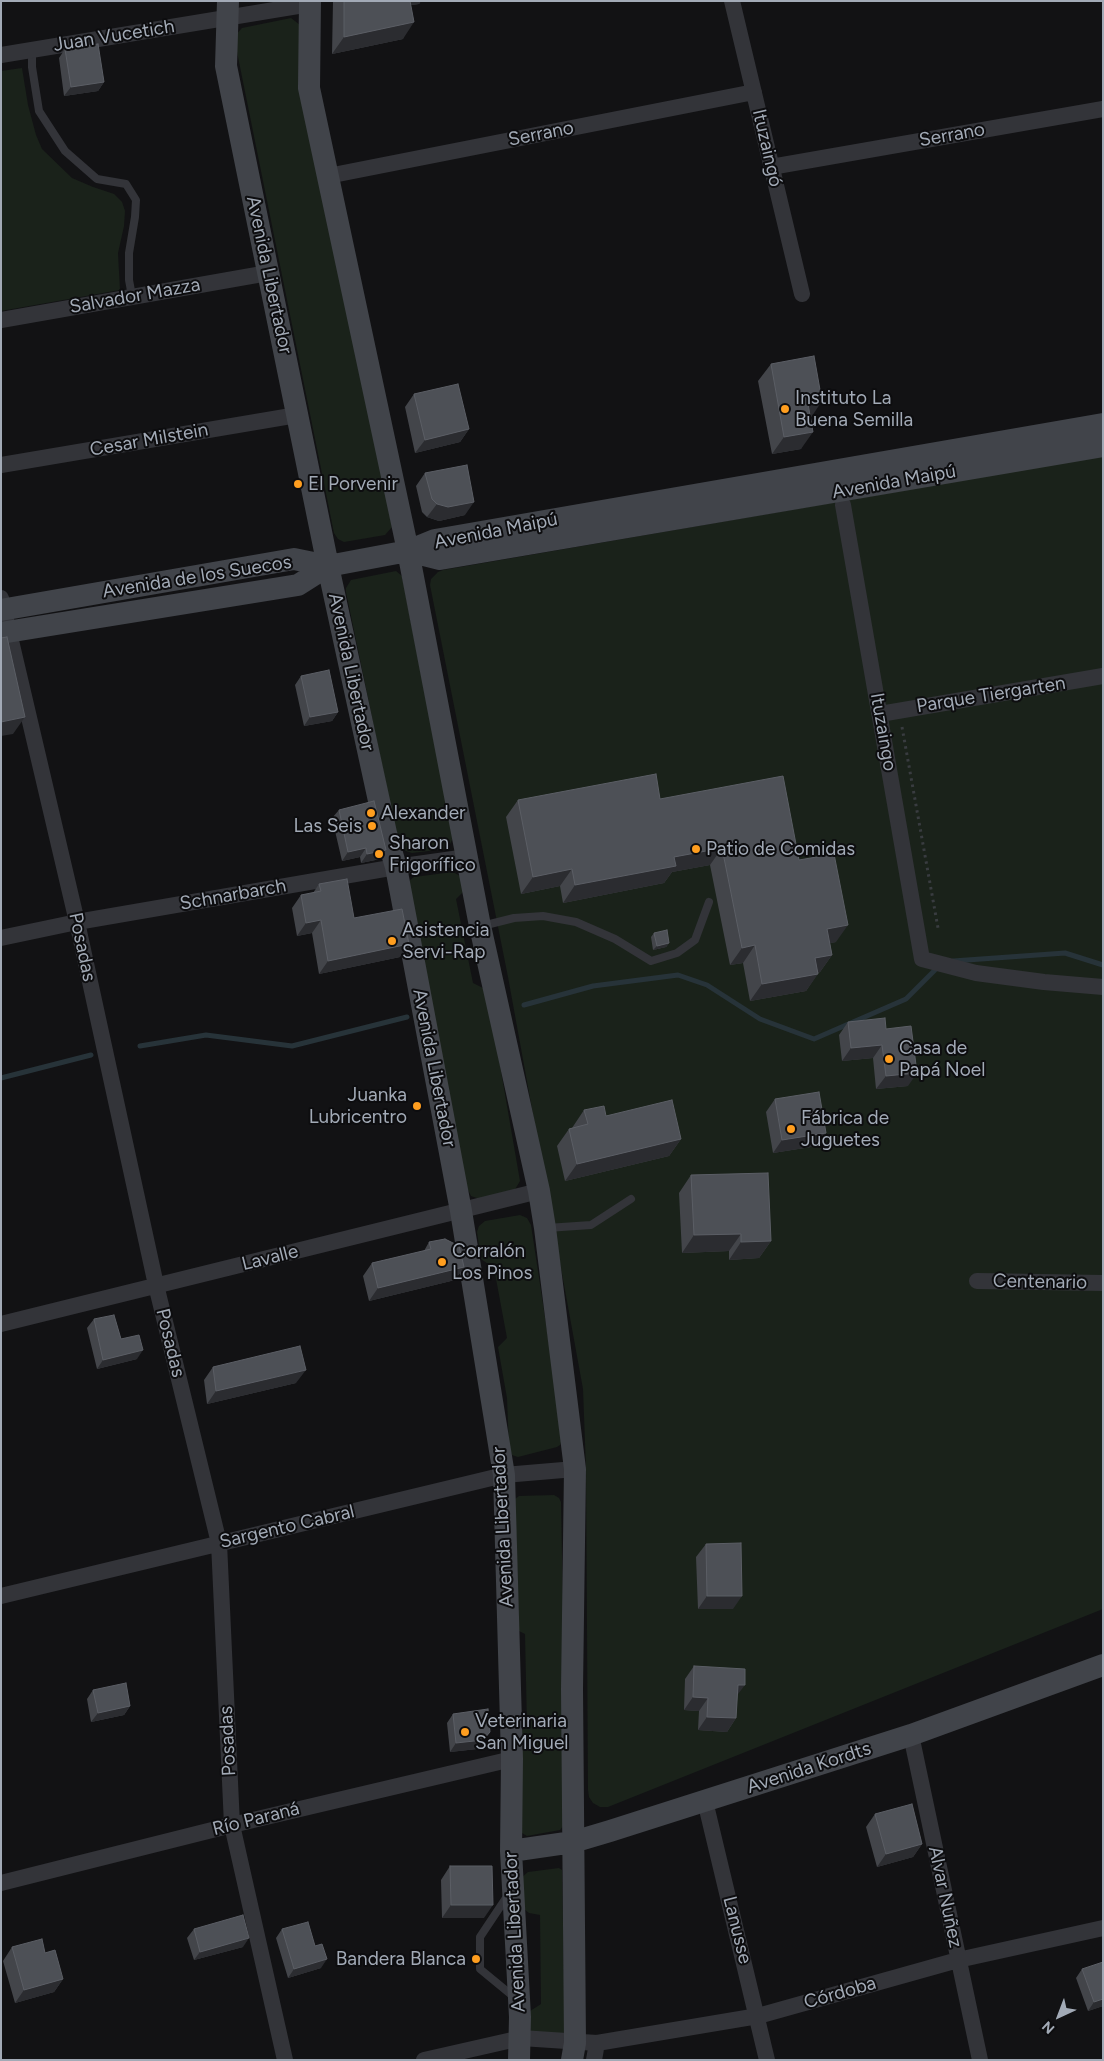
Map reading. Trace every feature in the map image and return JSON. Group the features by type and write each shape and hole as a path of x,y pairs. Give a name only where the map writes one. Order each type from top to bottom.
{"main road":[{"path":"310,3 309,88 408,551 480,926 539,1191 545,1228 575,1469 572,1689 573,2051"},
{"name":"Avenida Libertador","path":"228,9 226,66 328,566 386,833 396,867 461,1211 504,1475 512,1759 512,1889 520,2049"},
{"name":"Avenida Maipú","path":"408,551 435,540 1103,424"},
{"name":"Avenida Maipú","path":"408,551 440,560 1103,446"},
{"path":"328,566 408,551"},
{"name":"Avenida de los Suecos","path":"2,606 294,559 328,566"},
{"name":"Avenida de los Suecos","path":"5,632 298,585 328,566"},
{"name":"Avenida Kordts","path":"511,1851 573,1842 705,1801 911,1735 1103,1665"}],"street":[{"name":"Ituzaingó","path":"732,1 802,294"},
{"name":"Juan Vucetich","path":"1,55 228,9 310,3"},
{"name":"Serrano","path":"328,176 754,92"},
{"name":"Serrano","path":"771,167 1103,109"},
{"name":"Salvador Mazza","path":"1,320 268,273"},
{"name":"Cesar Milstein","path":"1,465 297,415"},
{"name":"Ituzaingo","path":"843,505 922,959 976,973 1044,982 1103,986"},
{"name":"Posadas","path":"2,606 5,632 77,922 156,1285 220,1543 232,1825 285,2060"},
{"name":"Parque Tiergarten","path":"880,714 1103,676"},
{"name":"Schnarbarch","path":"1,938 77,922 396,867 467,857"},
{"name":"Lavalle","path":"1,1324 539,1191"},
{"name":"Centenario","path":"977,1281 1103,1283"},
{"name":"Sargento Cabral","path":"1,1596 504,1475 575,1469"},
{"name":"Alvar Nuñez","path":"911,1735 980,2060"},
{"name":"Río Paraná","path":"1,1883 232,1825 512,1759"},
{"name":"Lanusse","path":"705,1801 767,2060"},
{"name":"Córdoba","path":"424,2060 520,2049 573,2051 597,2043 758,2016 958,1960 1103,1928"},
{"path":"594,2060 597,2043"}],"lane":[{"path":"32,50 32,68 39,111 66,151 97,179 126,184 136,200 129,254 129,280 132,296"},
{"path":"480,926 514,918 543,916 576,922 615,940 651,960 677,953 695,940 709,902"},
{"path":"545,1228 591,1225 631,1199"},
{"path":"512,1889 480,1937 480,1969 519,2002"}],"path":[{"path":"902,725 938,928"}],"shaded area":[{"path":"291,18 300,25 392,527 385,535 344,542 338,539 334,533 234,37 242,28"},
{"path":"22,68 28,105 42,149 72,178 114,194 122,202 125,211 118,253 120,290 1,311 1,71"},
{"path":"1103,456 1103,1609 608,1807 600,1807 593,1803 589,1797 588,1790 586,1469 583,1389 508,977 430,585 431,579 443,570"},
{"path":"396,571 402,576 453,838 445,849 412,853 403,850 398,842 346,592 346,588 351,580"},
{"path":"453,872 460,876 464,891 456,899 473,983 487,990 520,1181 514,1191 480,1199 471,1196 467,1188 409,881 414,877"},
{"path":"520,1215 527,1218 531,1225 563,1436 560,1445 557,1447 518,1457 512,1455 509,1448 507,1398 498,1347 507,1338 494,1268 481,1259 477,1232 479,1226 485,1221"},
{"path":"554,1495 561,1502 567,1821 560,1830 527,1836 522,1833 522,1730 527,1727 525,1634 519,1631 515,1499 519,1496"},
{"path":"559,1868 562,1870 565,2030 563,2035 532,2037 527,2013 541,2004 540,1915 529,1913 524,1909 521,1878 528,1872"}],"building":[{"path":"344,1 410,1 414,22 344,37"},
{"path":"98,44 104,82 71,87 65,49"},
{"path":"814,356 822,401 808,404 813,432 784,437 771,364"},
{"path":"458,384 469,429 425,440 414,394"},
{"path":"467,465 474,502 448,507 437,504 432,499 425,473"},
{"path":"7,637 25,717 1,722 1,638"},
{"path":"329,670 338,712 310,717 301,676"},
{"path":"656,774 660,799 783,776 799,860 834,854 848,925 827,929 832,955 815,958 818,974 762,984 755,945 742,948 722,848 674,857 676,866 575,885 572,869 533,877 518,800"},
{"path":"374,801 386,850 367,854 366,848 348,852 339,810"},
{"path":"347,879 354,918 402,909 409,944 328,961 321,920 306,923 301,895 321,891 319,884"},
{"path":"667,930 669,943 657,946 654,933"},
{"path":"885,1018 886,1029 911,1026 917,1073 886,1076 882,1045 851,1048 848,1022"},
{"path":"819,1092 826,1133 782,1140 775,1099"},
{"path":"672,1100 681,1139 577,1164 569,1129 588,1124 584,1110 604,1106 606,1116"},
{"path":"768,1173 771,1241 741,1242 741,1234 694,1235 691,1175"},
{"path":"445,1239 459,1246 464,1267 378,1288 372,1263 431,1249 429,1242"},
{"path":"114,1315 121,1339 139,1335 143,1350 103,1360 94,1319"},
{"path":"300,1346 306,1370 216,1391 213,1367"},
{"path":"741,1543 742,1596 707,1596 706,1544"},
{"path":"694,1666 745,1669 745,1685 738,1685 736,1718 707,1717 708,1698 693,1697"},
{"path":"126,1683 130,1706 98,1713 93,1690"},
{"path":"488,1709 490,1732 483,1740 456,1743 453,1714"},
{"path":"912,1804 922,1844 886,1854 875,1814"},
{"path":"450,1866 492,1866 493,1905 451,1905"},
{"path":"243,1915 249,1938 200,1952 194,1929"},
{"path":"308,1922 315,1946 322,1944 327,1959 294,1969 282,1929"},
{"path":"42,1939 45,1953 55,1950 63,1979 24,1990 12,1947"},
{"path":"1103,1962 1103,1999 1094,2002 1082,1969"}],"waterway":[{"path":"953,961 1065,953 1103,965"},
{"path":"524,1005 593,986 678,975 707,985 760,1019 814,1039 906,999 939,966"},
{"path":"140,1046 206,1035 292,1046 407,1017"},
{"path":"1,1078 91,1055"}],"place":[{"name":"Instituto La Buena Semilla","path":"785,409"},
{"name":"El Porvenir","path":"298,484"},
{"name":"Alexander","path":"371,813"},
{"name":"Las Seis","path":"372,826"},
{"name":"Patio de Comidas","path":"696,849"},
{"name":"Sharon Frigorífico","path":"379,854"},
{"name":"Asistencia Servi-Rap","path":"392,941"},
{"name":"Casa de Papá Noel","path":"889,1059"},
{"name":"Juanka Lubricentro","path":"417,1106"},
{"name":"Fábrica de Juguetes","path":"791,1129"},
{"name":"Corralón Los Pinos","path":"442,1262"},
{"name":"Veterinaria San Miguel","path":"465,1732"},
{"name":"Bandera Blanca","path":"476,1959"}]}
